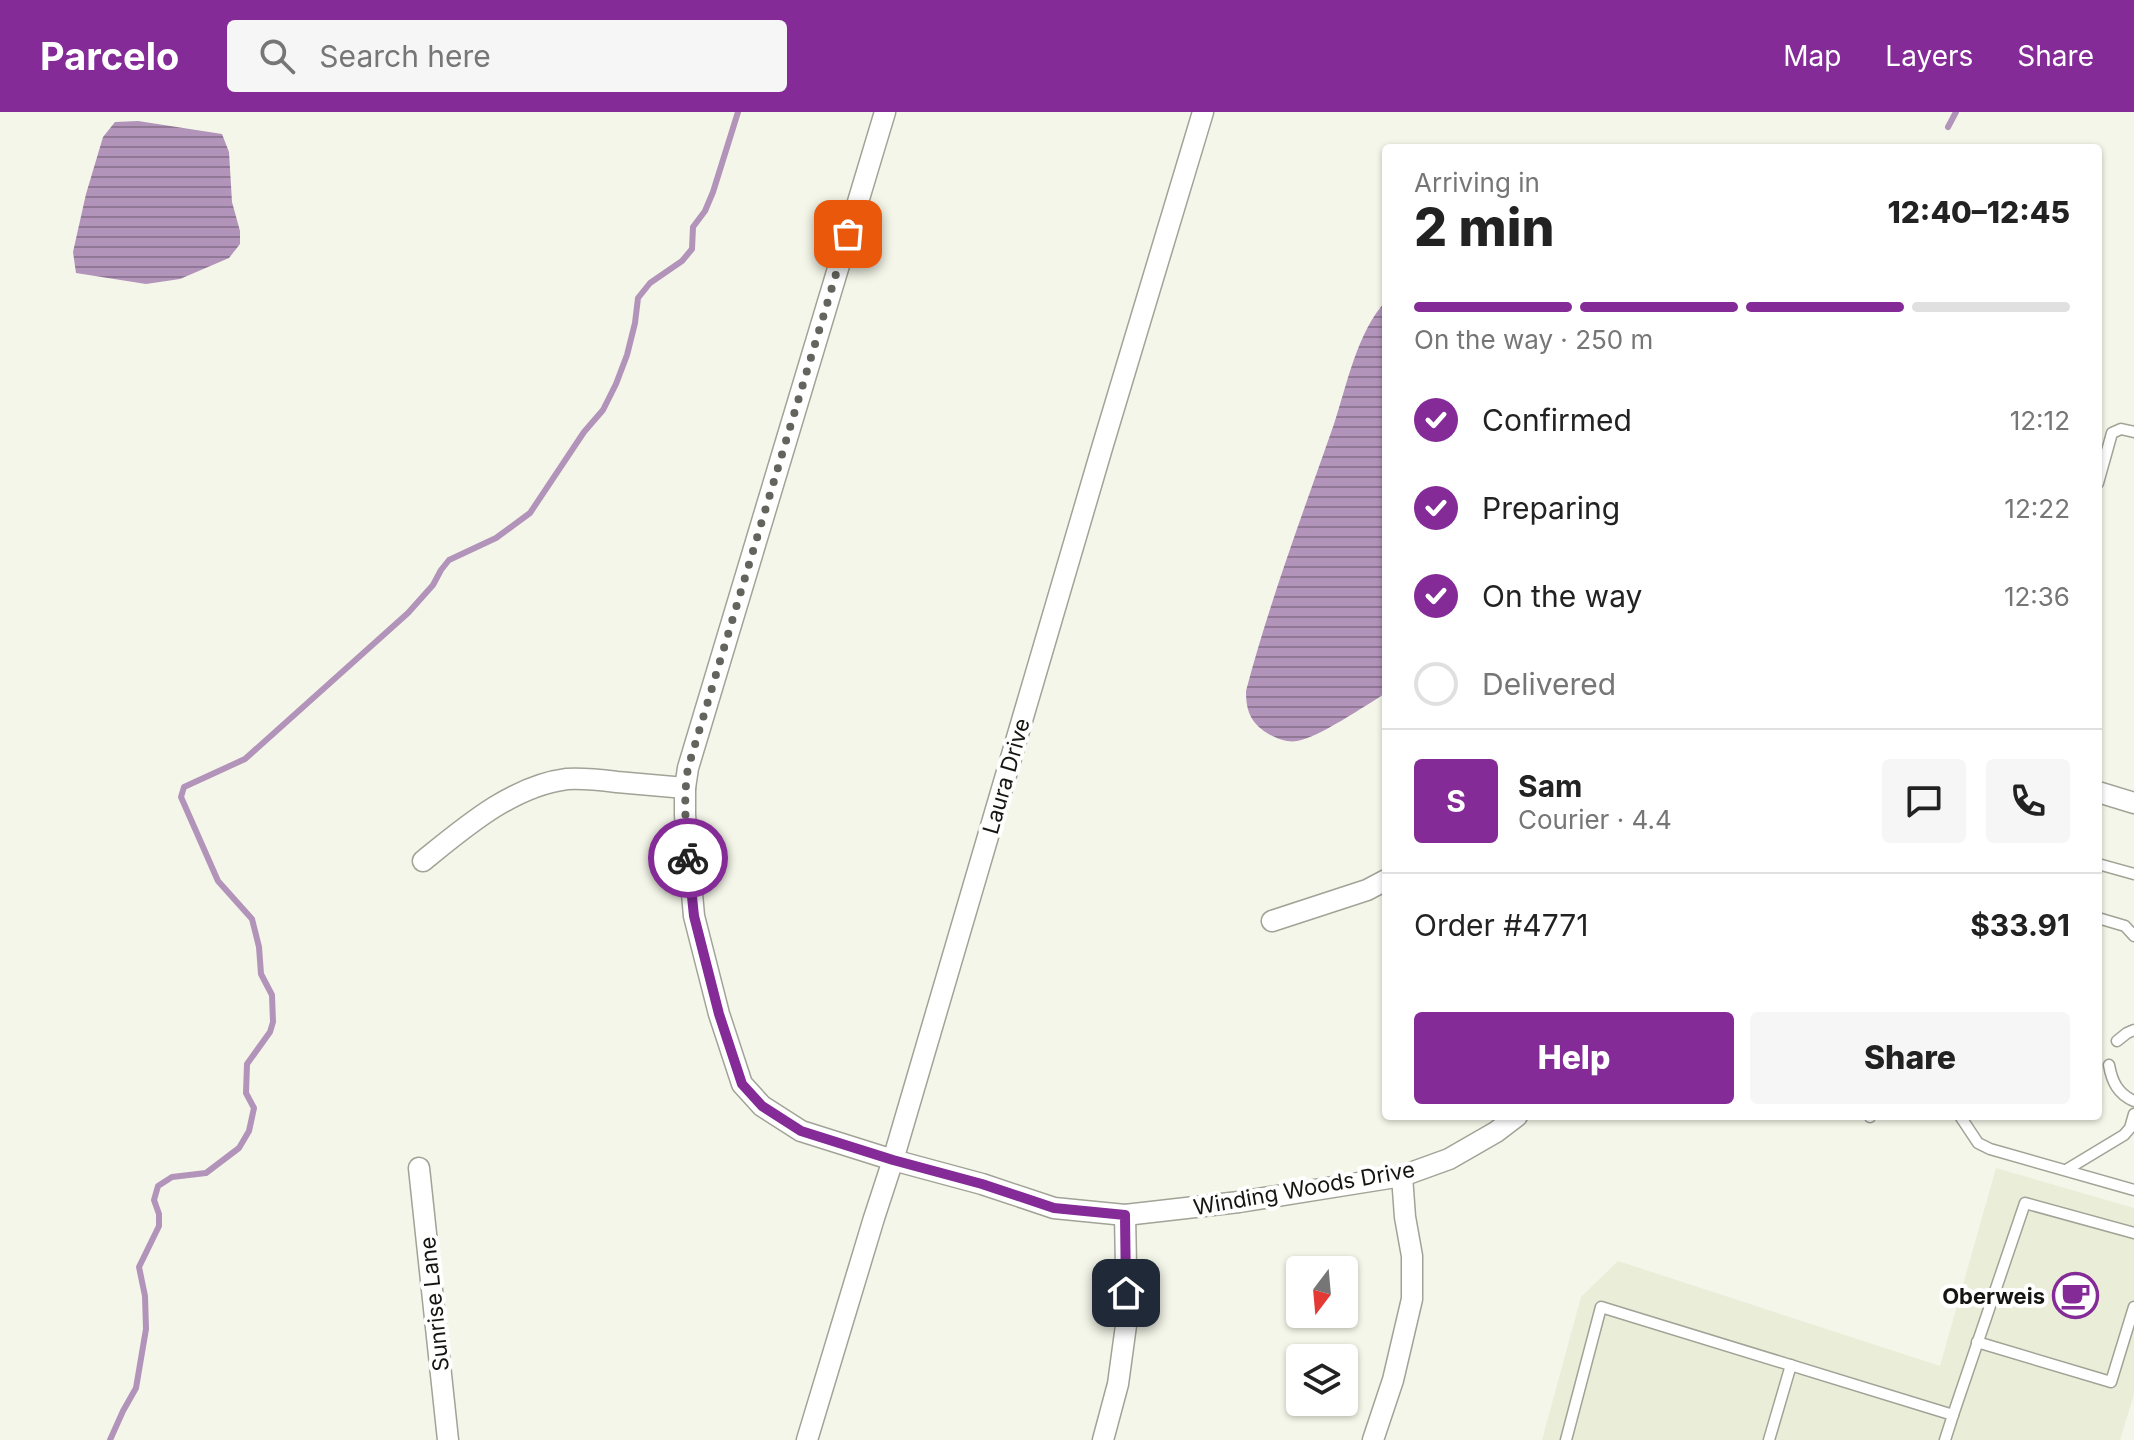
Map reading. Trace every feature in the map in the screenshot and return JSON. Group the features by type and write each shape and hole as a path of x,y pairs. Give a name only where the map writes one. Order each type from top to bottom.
{"street":[{"name":"Winding Woods Drive","path":"885,112 688,768 685,788 694,916 719,1014 742,1084 762,1106 801,1131 1054,1208 1125,1215 1239,1202 1402,1176 1449,1159 1512,1120"},
{"name":"Laura Drive","path":"807,1440 893,1160 1203,112"},
{"path":"423,861 471,822 514,796 538,786 566,779 588,779 685,788"},
{"path":"2102,793 2134,803"},
{"path":"1272,921 1367,890 1382,882"},
{"name":"Sunrise Lane","path":"419,1168 448,1440"},
{"path":"1373,1440 1393,1380 1412,1299 1412,1256 1402,1176"},
{"path":"1103,1440 1118,1384 1127,1318 1125,1215"}],"lane":[{"path":"2102,469 2112,433 2121,429 2134,432"},
{"path":"2102,865 2134,874"},
{"path":"2102,919 2125,926 2134,936"},
{"path":"2117,1041 2134,1030"},
{"path":"2109,1065 2117,1089 2134,1101"},
{"path":"2066,1170 2124,1135 2130,1128 2134,1114"},
{"path":"1963,1120 1978,1143 1990,1149 2134,1190"},
{"path":"1945,1440 2025,1203 2134,1233"},
{"path":"1566,1440 1601,1307 1953,1415"},
{"path":"1977,1342 2111,1382 2134,1307"},
{"path":"1769,1440 1791,1365"}],"shaded area":[{"path":"138,121 222,134 229,152 232,202 240,231 240,244 229,258 180,279 146,284 76,273 73,252 103,137 115,122"},
{"path":"1382,306 1382,695 1317,734 1306,739 1286,741 1267,733 1253,720 1248,710 1246,691 1276,590 1354,360"},
{"path":"1996,1168 2134,1208 2134,1394 2120,1440 1542,1440 1581,1297 1618,1261 1940,1366"}],"waterway":[{"path":"110,1440 136,1388 146,1329 145,1296 139,1267 159,1226 154,1200 158,1186 172,1177 206,1173 239,1148 249,1131 254,1108 246,1093 247,1064 270,1032 273,1022 272,995 261,974 252,919 218,881 181,797 184,787 245,759 408,613 433,585 449,560 496,538 530,513 584,432 603,410 627,355 638,298 650,283 682,261 692,249 693,227 705,211 713,192 738,112"},
{"path":"1948,127 1956,112"}],"way so far":[{"path":"688,858 685,788 688,768 848,234"}],"place":[{"name":"Oberweis","path":"2076,1296"}],"route":[{"path":"688,858 694,916 719,1014 742,1084 762,1106 801,1131 982,1184 1038,1204 1125,1215 1126,1293"}]}
